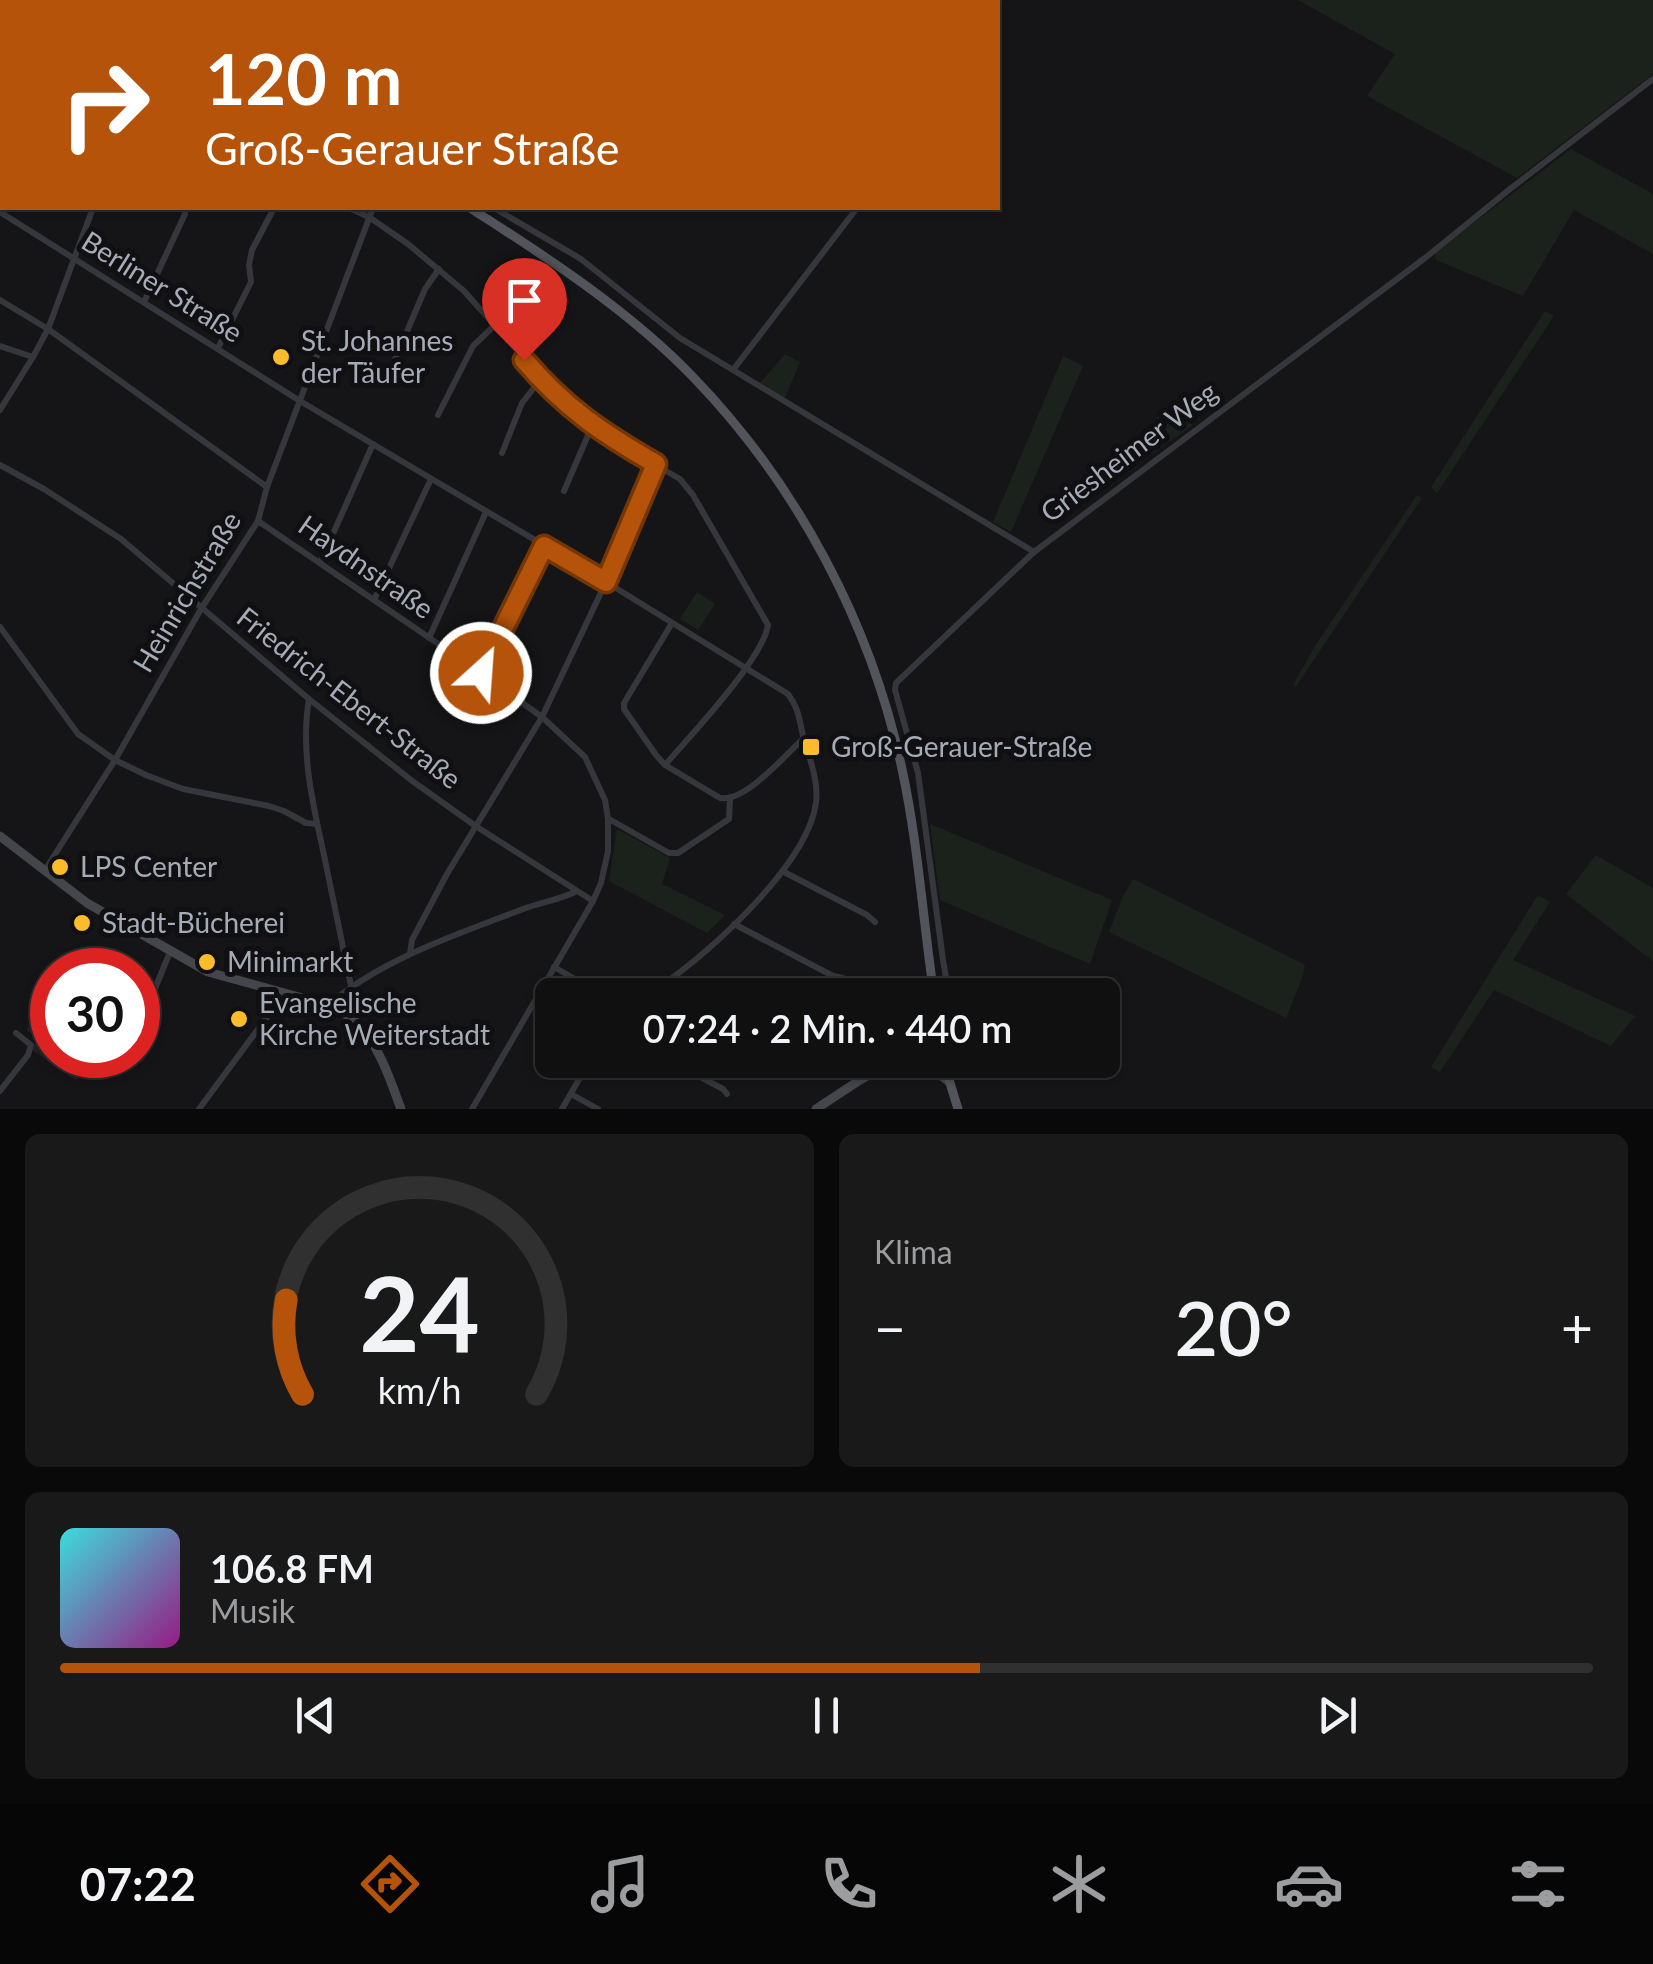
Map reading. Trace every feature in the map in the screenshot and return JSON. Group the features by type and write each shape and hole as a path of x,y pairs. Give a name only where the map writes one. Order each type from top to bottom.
{"main road":[{"path":"473,210 588,287 693,376 758,452 800,515 844,595 892,727 908,799 932,978"},
{"path":"947,1078 958,1109"}],"street":[{"name":"Griesheimer Weg","path":"947,978 918,773 896,684 1034,552 1425,258 1653,79"},
{"path":"0,410 48,329 91,210"},
{"path":"144,302 184,210"},
{"path":"218,348 252,282 252,250 273,210"},
{"path":"353,210 370,217 439,269 496,324 541,380 592,426 680,479 768,626 746,668 665,765"},
{"name":"Heinrichstraße","path":"45,870 258,521 267,487 372,210"},
{"path":"497,210 581,258 680,338 1034,552"},
{"path":"733,370 855,210"},
{"name":"Berliner Straße","path":"0,212 300,401 788,694 798,707 816,782 817,802 812,818 784,872 704,955 674,978"},
{"path":"385,383 425,289 439,269"},
{"path":"507,340 551,288"},
{"path":"0,300 48,329 267,487"},
{"path":"438,416 474,346 496,324"},
{"path":"0,346 33,357"},
{"path":"502,453 522,403 541,380"},
{"path":"564,491 592,426"},
{"path":"320,562 373,444"},
{"path":"410,954 412,940 447,874 542,717 656,464"},
{"name":"Friedrich-Ebert-Straße","path":"0,466 120,538 308,700 412,780 593,901"},
{"path":"374,600 431,479"},
{"path":"429,638 486,512"},
{"name":"Haydnstraße","path":"258,521 542,717 585,757 605,800 608,851 601,883 472,1109"},
{"path":"481,673 544,546"},
{"path":"672,623 624,704 665,765 730,800 744,794 804,738"},
{"path":"0,626 78,734 115,760 183,789 269,806 317,824"},
{"path":"308,700 306,748 317,824 351,986"},
{"path":"608,819 669,853 678,853 728,819 730,800"},
{"path":"0,836 86,902 208,972 328,1005 344,1014 362,1030 384,1066 401,1109"},
{"path":"784,872 875,922"},
{"path":"328,1005 351,986 410,954 576,891"},
{"path":"734,924 843,978"},
{"path":"160,976 170,952"},
{"path":"554,967 573,978"},
{"path":"199,1109 284,994"},
{"path":"0,1091 28,1055 31,1045 16,1033"},
{"path":"562,1109 580,1078"},
{"path":"702,1078 727,1094"},
{"path":"816,1109 864,1078"},
{"path":"944,1078 948,1081"},
{"path":"571,1094 598,1109"}],"shaded area":[{"path":"1298,0 1653,0 1653,74 1517,178 1367,96 1395,54"},
{"path":"1571,149 1653,194 1653,254 1574,210 1523,296 1436,260 1434,253"},
{"path":"1545,311 1554,316 1437,493 1431,487"},
{"path":"785,354 800,362 785,398 760,383"},
{"path":"1063,356 1083,366 1011,532 993,522"},
{"path":"1161,408 1193,425 1140,462"},
{"path":"1417,495 1422,498 1295,688 1294,683 1317,643"},
{"path":"697,592 715,604 698,630 680,619"},
{"path":"930,824 1112,900 1090,964 940,900"},
{"path":"617,829 670,858 662,884 725,915 707,933 609,881"},
{"path":"1596,855 1653,888 1653,961 1566,894"},
{"path":"1133,879 1305,965 1286,1018 1109,932"},
{"path":"1538,895 1550,902 1513,960 1635,1016 1611,1046 1494,990 1440,1072 1431,1067"}],"place":[{"name":"St. Johannes der Täufer","path":"281,357"},
{"name":"Groß-Gerauer-Straße","path":"811,747"},
{"name":"LPS Center","path":"60,867"},
{"name":"Stadt-Bücherei","path":"82,923"},
{"name":"Minimarkt","path":"207,962"},
{"name":"Evangelische Kirche Weiterstadt","path":"239,1019"}],"route":[{"path":"481,673 544,546 606,582 656,464 592,426 565,404 524,360"}]}
